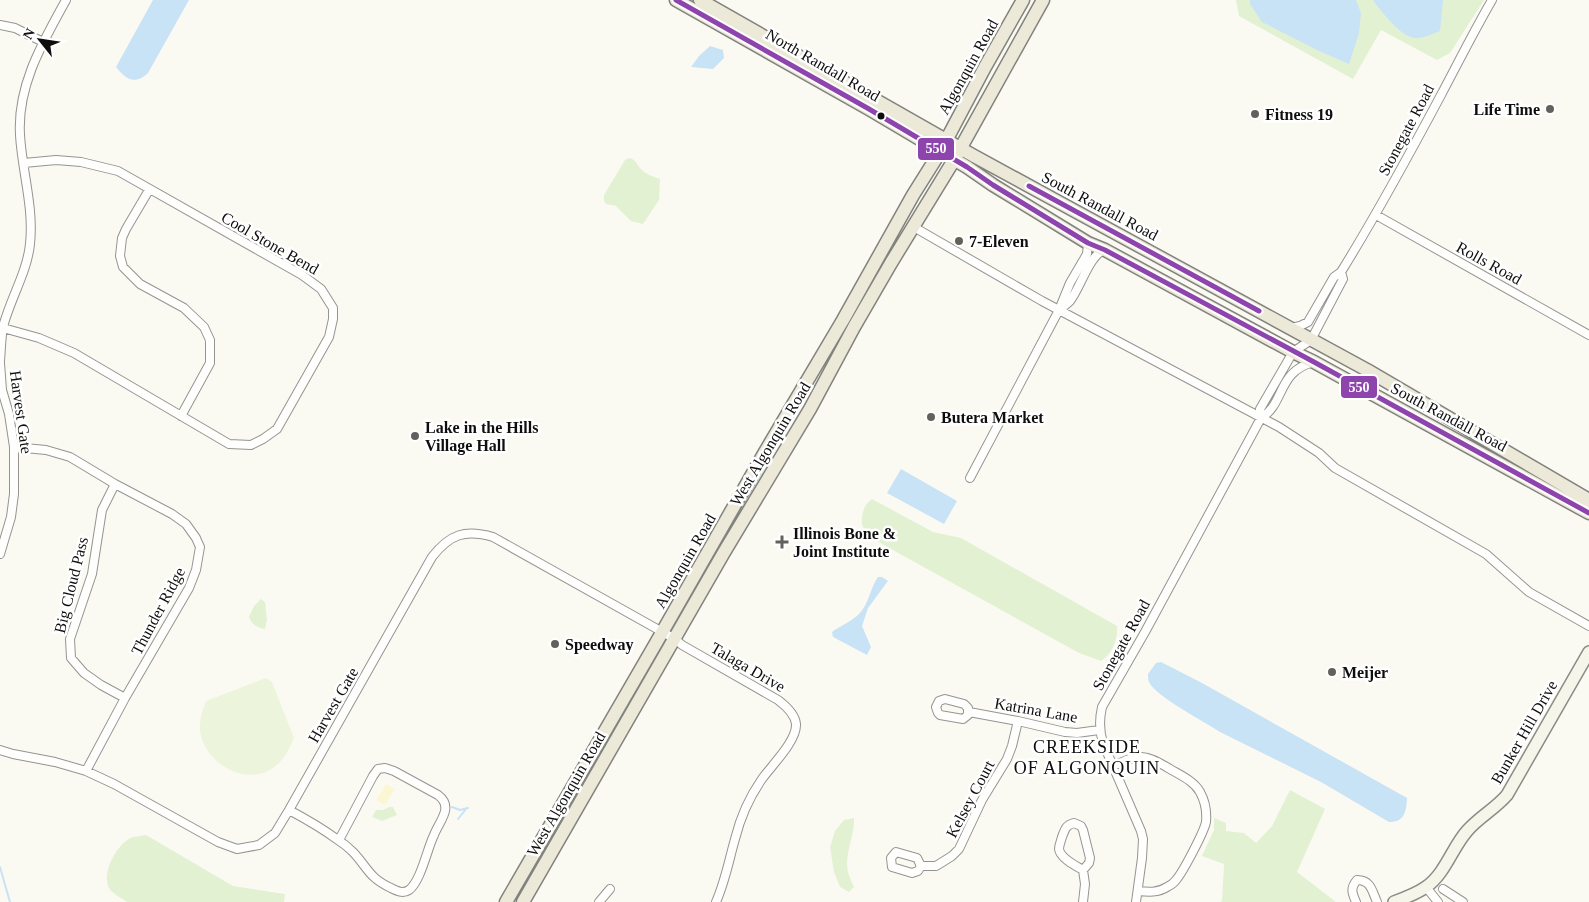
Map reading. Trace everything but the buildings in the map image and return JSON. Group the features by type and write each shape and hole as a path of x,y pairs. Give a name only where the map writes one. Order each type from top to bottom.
{"main road":[{"name":"North Randall Road","path":"676,0 869,109 954,160"},
{"name":"North Randall Road","path":"700,0 960,148"},
{"name":"Algonquin Road","path":"506,902 843,320 913,195 940,152 985,67 1023,1"},
{"path":"1002,73 1026,14 1026,7 1023,1"},
{"name":"West Algonquin Road","path":"523,902 723,554 810,409 912,226 954,160 1039,4"},
{"name":"South Randall Road","path":"960,148 1368,370 1589,500"},
{"name":"South Randall Road","path":"954,160 1088,243 1105,250 1314,362 1589,513"}],"street":[{"name":"Harvest Gate","path":"0,554 11,516 14,494 14,448 9,414 2,390 0,362 3,328 30,246 29,204 20,134 21,106 28,77 43,42 66,0"},
{"name":"Stonegate Road","path":"1290,328 1308,322 1334,277 1342,272 1376,215 1492,0"},
{"path":"0,25 15,28 43,42"},
{"name":"Cool Stone Bend","path":"3,328 39,338 74,354 229,444 250,445 264,439 277,428 329,337 333,319 333,308 321,289 302,274 118,171 81,162 56,160 24,163"},
{"path":"149,190 122,238 120,256 123,267 140,284 184,308 204,327 210,340 210,363 181,416"},
{"name":"Rolls Road","path":"1376,215 1589,335"},
{"path":"912,226 1060,310 1278,427 1314,450 1335,468 1486,554 1529,592 1589,626"},
{"path":"970,478 1060,310 1070,283 1087,254 1088,243"},
{"path":"1060,310 1070,301 1092,261 1101,251 1105,250"},
{"name":"Stonegate Road","path":"1261,418 1260,409 1293,352 1311,340 1343,279 1342,272"},
{"name":"Stonegate Road","path":"1136,902 1142,858 1142,839 1138,823 1099,730 1102,707 1261,418 1268,414 1296,369 1314,362"},
{"name":"Thunder Ridge","path":"14,448 46,450 70,457 115,484 172,514 186,524 200,547 196,570 189,588 125,698 86,771"},
{"name":"Big Cloud Pass","path":"115,484 102,510 92,574 70,639 71,658 84,673 125,698"},
{"name":"Harvest Gate","path":"0,750 86,771 114,784 218,842 237,849 259,845 275,833 432,557 448,540 468,532 482,533 493,537 662,632"},
{"name":"Talaga Drive","path":"662,632 778,700 786,706 793,716 796,725 790,744 761,780 745,811 735,836 716,902"},
{"name":"Bunker Hill Drive","path":"1394,902 1426,888 1442,869 1467,831 1507,795 1589,652"},
{"name":"Katrina Lane","path":"969,712 1065,732 1077,733 1099,730"},
{"name":"Kelsey Court","path":"921,866 936,866 960,849 982,800 1007,759 1018,721"},
{"path":"1113,766 1135,757 1152,759 1194,785 1203,798 1206,807 1206,824 1203,832 1177,879 1162,890 1155,892 1138,891"},
{"path":"289,810 339,840 354,852 374,878 399,892 406,892 414,885 446,805 438,795 394,771 385,768 378,769 372,776 339,840"},
{"path":"1083,870 1063,856 1059,850 1066,826 1074,823 1081,826 1089,850 1089,862 1083,870 1085,884 1083,902"},
{"path":"1356,902 1351,892 1357,880 1367,882 1377,902"},
{"path":"1426,888 1438,902"},
{"path":"600,902 610,889"},
{"path":"1443,889 1463,902"}],"green space":[{"path":"1236,0 1484,0 1450,53 1437,60 1381,30 1353,79 1239,16"},
{"path":"629,158 635,161 645,172 660,179 659,200 643,224 631,221 616,206 606,204 604,201 604,195 625,160"},
{"path":"766,455 774,459 725,539 723,539"},
{"path":"872,499 933,532 961,538 1117,626 1116,641 1112,650 1101,661 1079,653 882,544 863,528 862,524 863,512 867,503"},
{"path":"261,599 265,602 267,620 265,629 259,628 251,622 249,617 254,606"},
{"path":"266,678 272,682 294,738 288,752 278,764 267,771 256,775 232,771 213,757 205,747 200,732 200,723 206,701"},
{"path":"1290,790 1325,809 1297,872 1336,902 1220,902 1222,901 1224,864 1202,856 1214,830 1214,818 1226,823 1226,831 1244,833 1256,843 1272,826"},
{"path":"393,807 397,815 382,821 372,817 376,810 383,810"},
{"path":"854,818 847,865 848,874 854,887 849,892 840,887 834,872 830,847 835,831 844,820"},
{"path":"146,835 233,886 285,894 284,902 127,902 110,890 107,882 109,867 116,853 126,841 133,837"}],"sand":[{"path":"386,784 395,789 385,805 376,800"}],"water":[{"path":"153,0 189,0 148,73 135,80 127,78 116,67"},
{"path":"1250,0 1356,0 1361,13 1359,33 1349,64 1262,22 1250,4"},
{"path":"1373,0 1443,0 1440,31 1423,37 1411,37 1392,24"},
{"path":"710,46 723,50 724,58 713,69 691,67 699,56"},
{"path":"901,469 957,501 944,524 887,493"},
{"path":"878,577 888,581 868,608 862,626 871,647 867,655 833,637 832,632 859,614"},
{"path":"1161,662 1407,798 1404,815 1394,822 1389,822 1321,782 1220,732 1181,709 1153,688 1149,682 1148,674 1156,663"}],"waterway":[{"path":"452,807 460,810 468,808"},
{"path":"458,819 466,809"},
{"path":"0,867 10,902"}],"transit line":[{"name":"550","path":"676,0 869,109 967,167 1088,243 1105,250 1314,362 1589,513"},
{"name":"550","path":"1029,186 1259,311"}],"place":[{"name":"Life Time","path":"1550,109"},
{"name":"Fitness 19","path":"1255,114"},
{"name":"7-Eleven","path":"959,241"},
{"name":"Butera Market","path":"931,417"},
{"name":"Lake in the Hills Village Hall","path":"415,436"},
{"name":"Illinois Bone & Joint Institute","path":"782,542"},
{"name":"Speedway","path":"555,644"},
{"name":"Meijer","path":"1332,672"}],"district":[{"name":"CREEKSIDE OF ALGONQUIN","path":"1087,758"}]}
